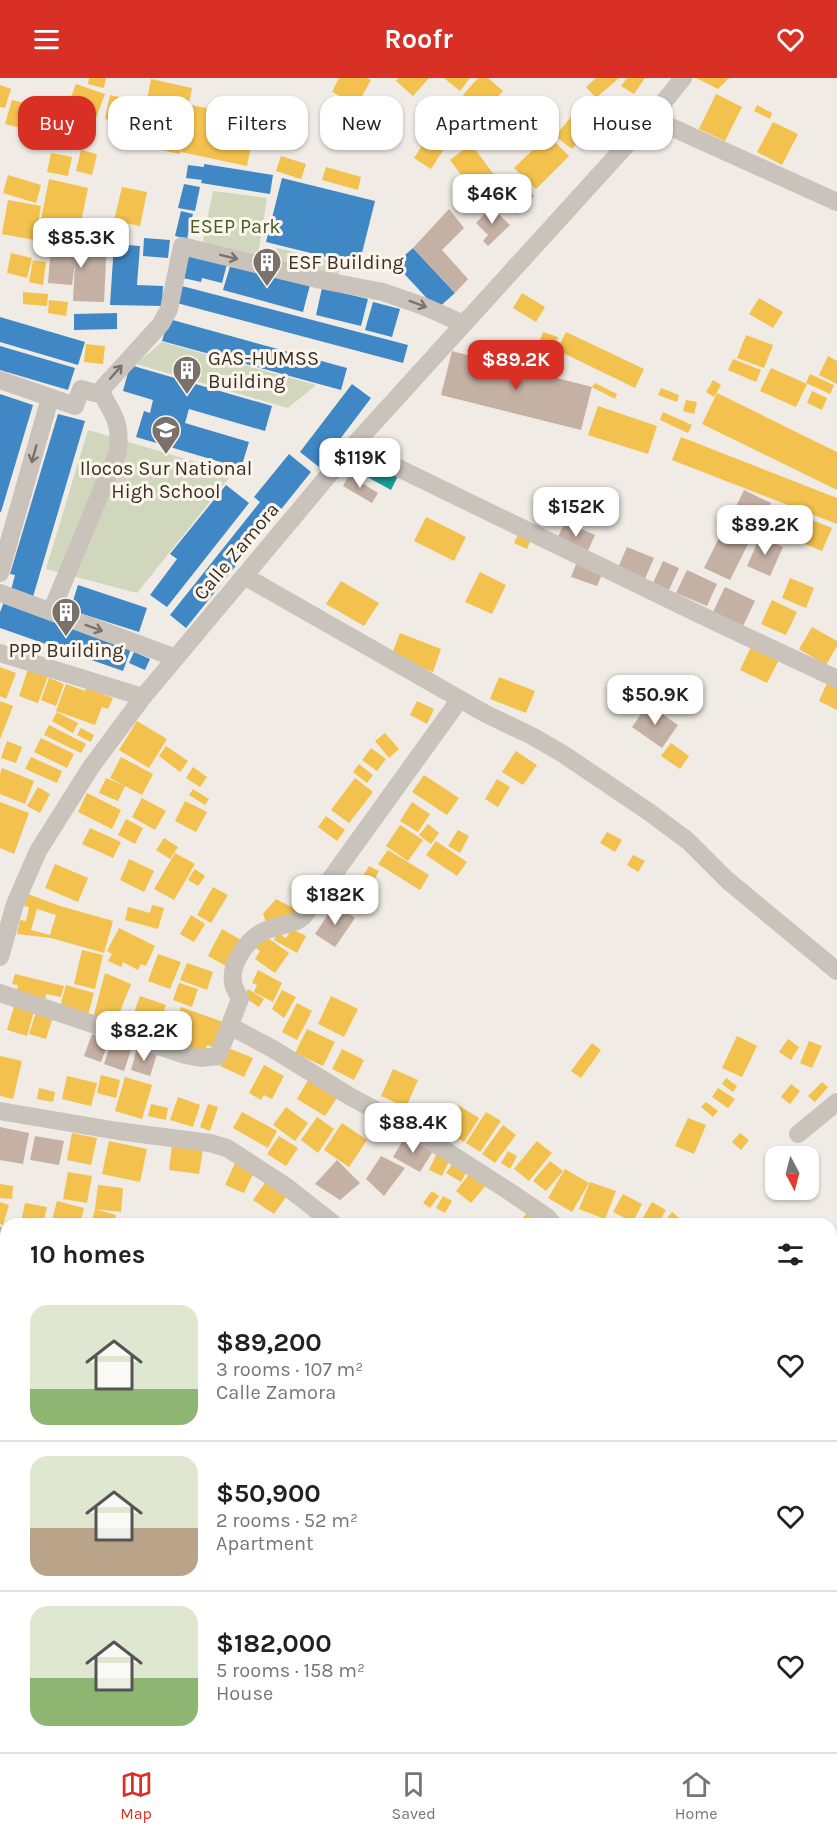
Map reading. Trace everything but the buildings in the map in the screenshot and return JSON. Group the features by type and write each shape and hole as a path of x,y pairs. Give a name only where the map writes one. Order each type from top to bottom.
{"street":[{"name":"Calle Zamora","path":"669,96 683,78"},
{"path":"673,128 837,202"},
{"name":"Calle Zamora","path":"0,957 8,903 38,851 92,767 143,697 353,446 622,150"},
{"path":"0,380 75,406 81,389 95,393 100,391 170,309 182,246 321,280 383,292 464,324"},
{"path":"51,612 118,451 120,433 116,418 100,391"},
{"path":"0,573 50,398"},
{"path":"353,446 837,679"},
{"path":"244,576 460,699 563,754 688,841 727,880 837,971"},
{"path":"0,593 176,658"},
{"path":"0,653 143,697"},
{"path":"0,993 158,1047 201,1058 218,1056 240,999 233,984 236,960 251,940 259,934 303,917 460,699"},
{"path":"231,1026 351,1097 423,1136 548,1218"},
{"path":"798,1134 837,1102"},
{"path":"0,1111 118,1131 210,1143 227,1148 287,1187 326,1218"}],"green space":[{"name":"ESEP Park","path":"213,191 267,198 257,261 212,249 203,240"},
{"path":"277,248 341,263 337,280 273,265"},
{"path":"162,342 316,385 288,408 136,364"},
{"path":"88,430 233,473 137,593 46,569"}],"place":[{"name":"ESF Building","path":"267,288"},
{"name":"GAS-HUMSS Building","path":"187,396"},
{"name":"Ilocos Sur National High School","path":"166,456"},
{"name":"PPP Building","path":"66,638"}]}
